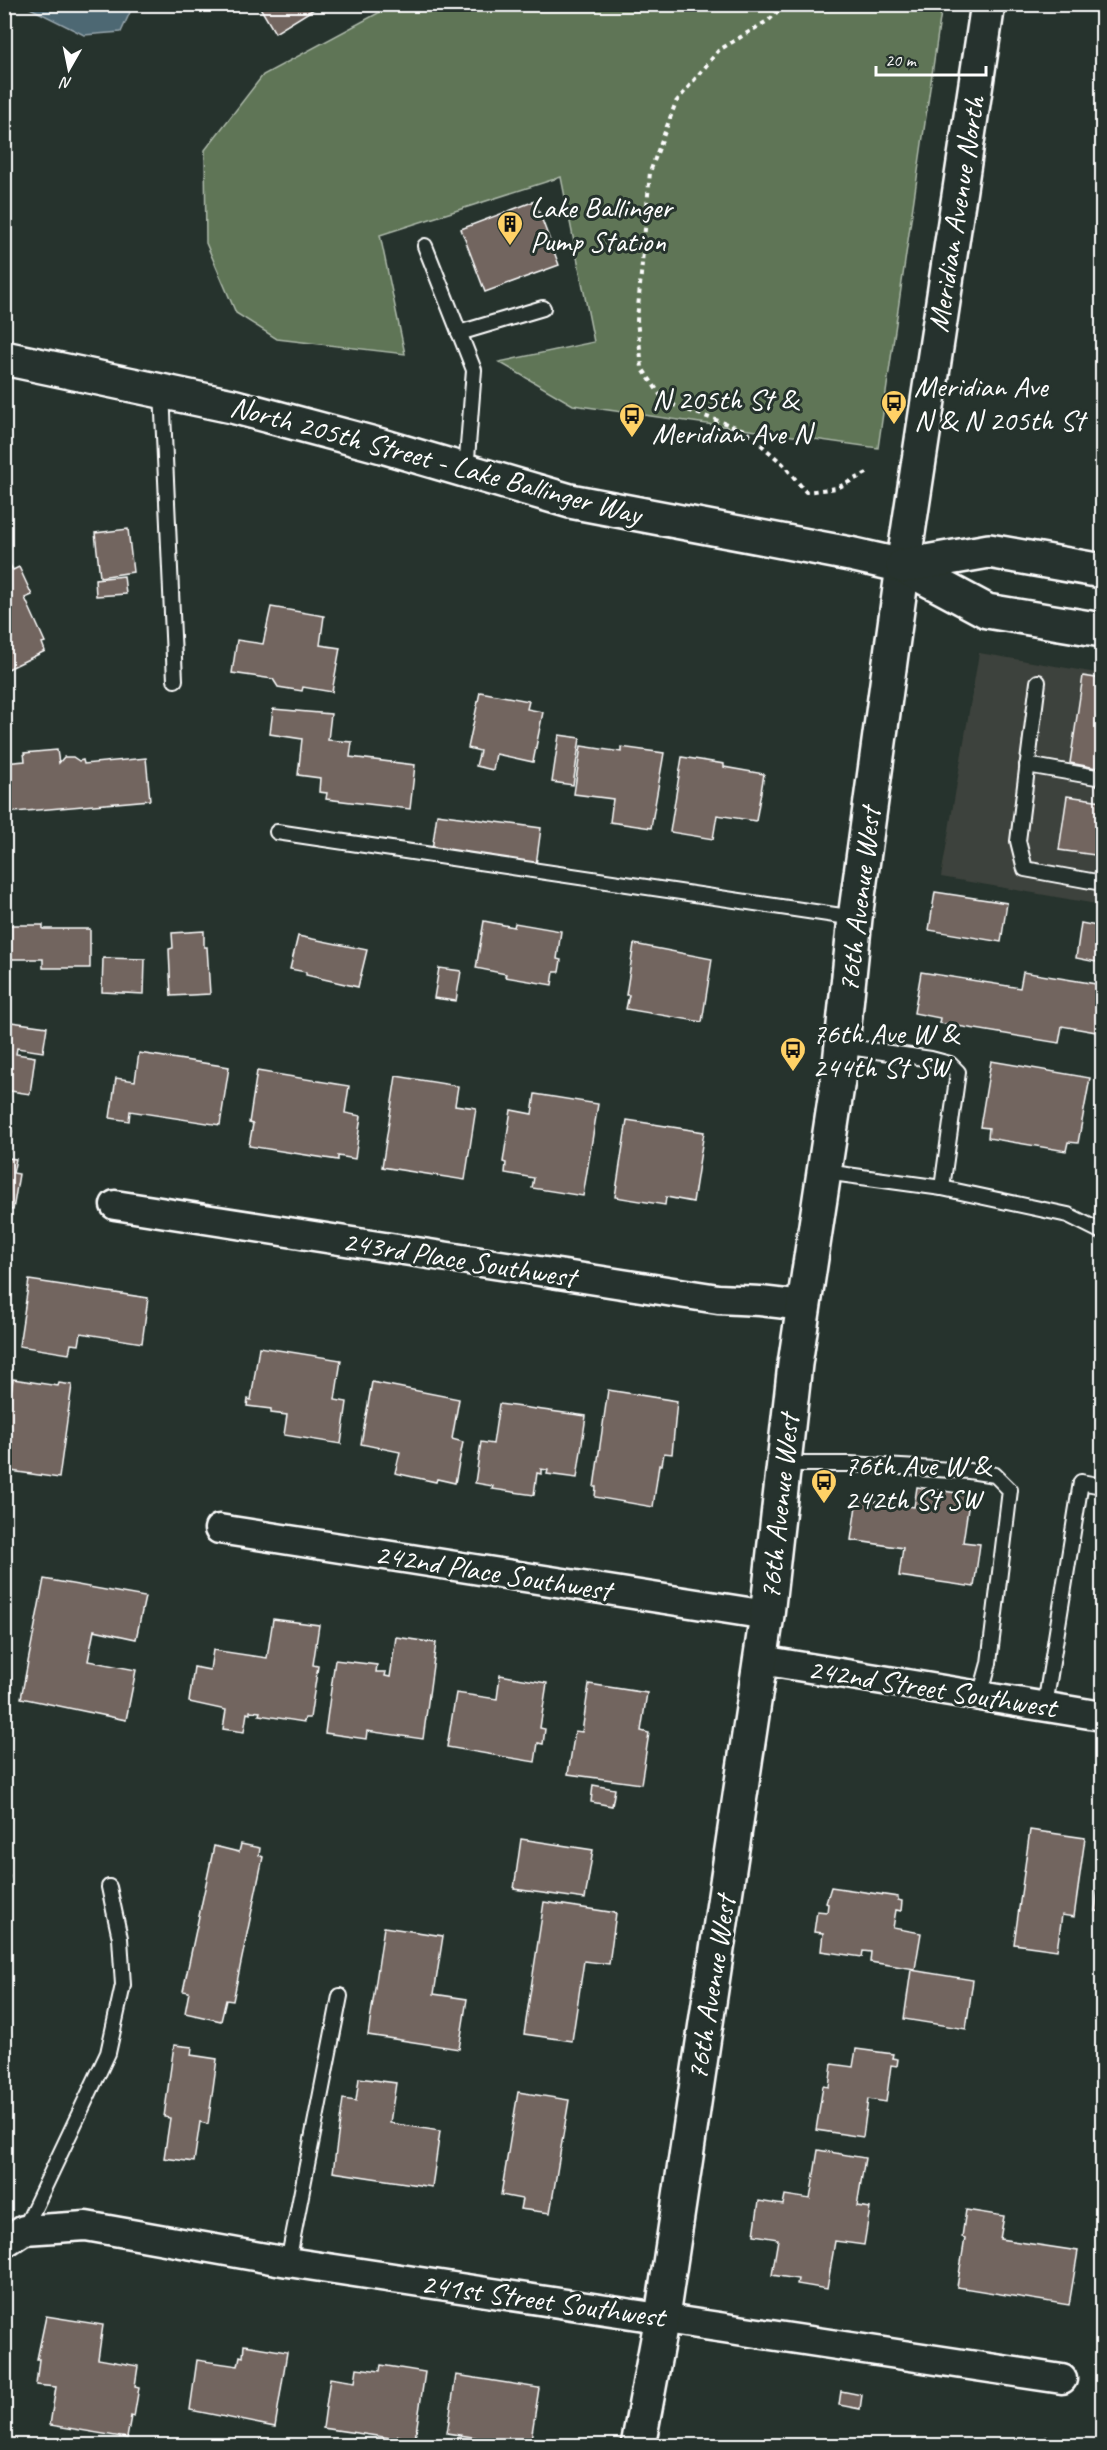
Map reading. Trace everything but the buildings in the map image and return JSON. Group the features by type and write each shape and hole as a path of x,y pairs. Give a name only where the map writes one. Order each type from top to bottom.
{"street":[{"name":"Meridian Avenue North","path":"903,566 988,4"},
{"name":"North 205th Street - Lake Ballinger Way","path":"4,358 232,406 570,501 903,566 987,611 1102,630"},
{"name":"North 205th Street - Lake Ballinger Way","path":"903,566 989,551 1102,571"},
{"name":"76th Avenue West","path":"638,2445 662,2317 767,1615 804,1306 842,1046 855,918 903,566"},
{"name":"243rd Place Southwest","path":"115,1205 718,1299 804,1306"},
{"name":"242nd Place Southwest","path":"219,1528 767,1615"},
{"name":"242nd Street Southwest","path":"760,1660 1102,1716"},
{"name":"241st Street Southwest","path":"14,2236 86,2226 288,2262 1062,2379"}],"lane":[{"path":"425,246 474,370 466,471"},
{"path":"459,333 543,308"},
{"path":"162,391 175,680"},
{"path":"1038,682 1018,841 1025,869 1102,883"},
{"path":"1027,765 1102,778"},
{"path":"277,832 855,918"},
{"path":"842,1046 931,1059 950,1064 958,1072 942,1188"},
{"path":"824,1172 942,1188 1068,1215 1102,1232"},
{"path":"784,1464 850,1464 969,1471 995,1475 1010,1490 989,1664 980,1696"},
{"path":"1045,1706 1081,1482 1102,1486"},
{"path":"14,2236 108,2053 123,1985 120,1938 109,1887"},
{"path":"288,2262 340,1996"}],"path":[{"path":"785,4 769,20 719,50 676,102 650,172 637,320 642,368 665,402 744,430 783,464 806,492 837,488 867,473"}],"shaded area":[{"path":"979,653 1102,674 1102,905 941,877"}],"green space":[{"path":"393,5 942,5 878,448 573,405 499,362 594,342 561,177 380,235 405,354 277,339 236,313 206,243 205,150 263,75"}],"water":[{"path":"24,5 127,5 131,10 121,32 84,35"}],"place":[{"name":"Lake Ballinger Pump Station","path":"510,247"},
{"name":"Meridian Ave N & N 205th St","path":"894,426"},
{"name":"N 205th St & Meridian Ave N","path":"632,439"},
{"name":"76th Ave W & 244th St SW","path":"793,1073"},
{"name":"76th Ave W & 242th St SW","path":"824,1505"}]}
